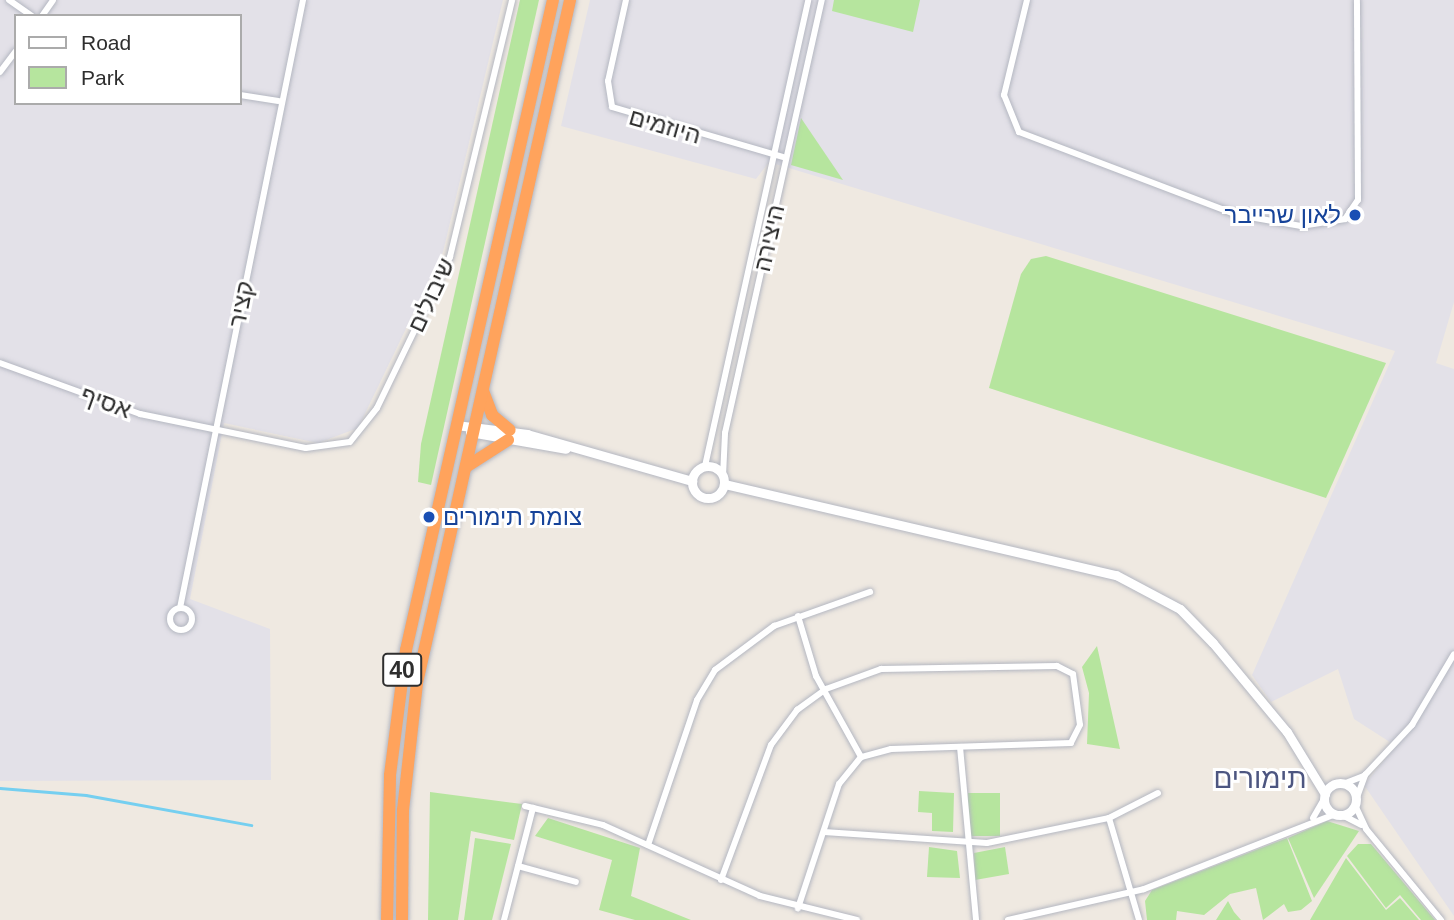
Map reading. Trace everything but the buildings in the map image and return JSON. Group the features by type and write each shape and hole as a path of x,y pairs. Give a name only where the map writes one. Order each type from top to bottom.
{"highway":[{"name":"40","path":"387,920 387,810 400,682 553,0"},
{"name":"40","path":"402,920 403,810 413,713 464,471 570,0"},
{"path":"464,471 479,454 509,435 492,415 483,387"}],"street":[{"path":"9,0 29,14"},
{"name":"קציר","path":"180,608 279,101 303,0"},
{"name":"שיבולים","path":"215,431 321,450 364,431 450,257 512,0"},
{"name":"היוזמים","path":"626,0 608,80 612,107 786,159"},
{"name":"היצירה","path":"705,466 808,0"},
{"name":"היצירה","path":"722,484 725,433 822,0"},
{"path":"1027,0 1004,95 1019,132 1238,215 1301,226 1339,222 1358,200 1357,0"},
{"path":"0,72 14,54"},
{"path":"242,95 279,101"},
{"name":"אסיף","path":"0,363 140,414 215,431"},
{"path":"456,425 588,452 692,481 702,497 722,484"},
{"path":"692,481 705,466 722,484 745,491 1116,575 1180,609 1315,771 1325,796 1338,814 1366,829"},
{"path":"648,845 707,680 759,635 798,616 870,592"},
{"path":"798,616 824,690 860,757"},
{"path":"1009,920 1134,892 1313,818 1338,814 1355,802 1365,775 1412,725 1454,654"},
{"path":"721,880 771,745 786,720 824,690 881,669 1057,666 1073,674 1080,708 1076,741 891,749 860,757 839,785 798,908"},
{"path":"960,747 966,845 976,920"},
{"path":"1315,771 1340,784 1355,802 1366,829 1441,920"},
{"path":"1313,818 1325,796 1340,784 1365,775"},
{"path":"824,832 966,845 1109,818 1158,793"},
{"path":"525,806 603,825 721,880 798,908 857,920"},
{"path":"504,920 534,808"},
{"path":"1109,818 1134,892 1139,920"},
{"path":"518,866 576,882"}],"shaded area":[{"path":"0,0 503,0 443,252 358,428 318,443 224,423 190,599 270,629 271,780 0,781"},
{"path":"590,0 1454,0 1454,302 1436,363 1454,369 1454,916 1364,785 1396,746 1354,719 1338,669 1271,702 1252,675 1395,351 769,162 756,179 561,126"}],"green space":[{"path":"520,0 539,0 431,485 418,482 421,444"},
{"path":"834,0 920,0 913,32 832,11"},
{"path":"801,118 843,180 791,165"},
{"path":"1046,256 1386,363 1326,498 989,388 1021,274 1031,259"},
{"path":"1097,646 1120,749 1087,744 1089,693 1082,667"},
{"path":"919,791 954,793 953,832 932,831 932,813 918,812"},
{"path":"430,792 522,804 514,840 471,831 458,920 428,920"},
{"path":"968,793 1000,793 1000,836 968,836"},
{"path":"548,818 640,848 631,896 691,920 635,920 599,910 612,860 535,836"},
{"path":"1327,821 1359,831 1314,898 1288,838"},
{"path":"475,838 511,844 492,920 464,920"},
{"path":"1287,838 1312,901 1301,910 1288,912 1284,904 1263,920 1256,888 1230,894 1204,915 1177,911 1176,920 1147,920 1145,901 1152,890"},
{"path":"1358,844 1371,844 1435,920 1421,920 1400,895 1386,908 1347,856"},
{"path":"929,847 957,851 960,878 927,877"},
{"path":"1005,847 1009,874 975,880 974,853"},
{"path":"1346,858 1386,910 1400,898 1419,920 1310,920"},
{"path":"1228,901 1234,912 1241,920 1216,920"}],"waterway":[{"path":"0,788 86,795 251,825"}],"place":[{"name":"לאון שרייבר","path":"1355,215"},
{"name":"צומת תימורים","path":"429,517"}],"district":[{"name":"תימורים","path":"1260,779"}]}
